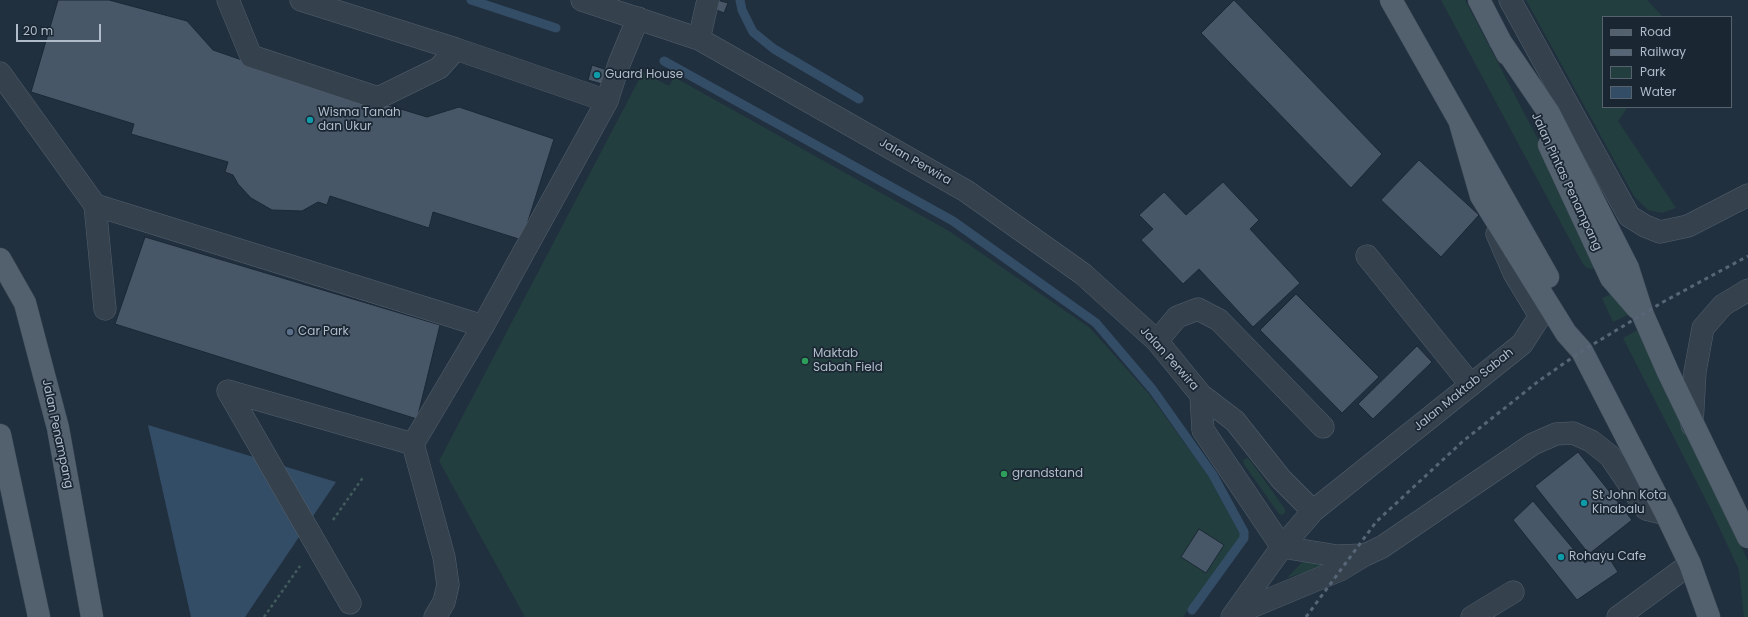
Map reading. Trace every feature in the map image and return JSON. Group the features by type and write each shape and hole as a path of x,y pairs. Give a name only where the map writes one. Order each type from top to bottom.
{"main road":[{"path":"1390,0 1564,305 1582,351 1666,514 1690,564 1709,617"},
{"name":"Jalan Pintas Penampang","path":"1479,0 1500,41 1611,278 1643,315 1692,425 1719,476 1748,537"},
{"path":"1460,123 1480,196 1566,333 1582,351"},
{"name":"Jalan Penampang","path":"0,259 25,303 58,428 92,617"},
{"path":"0,435 39,617"},
{"path":"1719,476 1748,513"}],"street":[{"path":"228,0 251,56 378,98 438,68 456,49"},
{"path":"301,0 456,49 607,101"},
{"name":"Jalan Perwira","path":"582,0 699,39 966,191 1083,274 1157,341 1201,395 1235,421 1281,480 1313,511"},
{"path":"699,39 708,0"},
{"path":"1510,0 1628,216 1645,226 1660,232 1688,226 1748,195"},
{"path":"435,617 444,602 448,585 444,557 412,444 483,326 607,101 619,64 638,18"},
{"path":"0,73 94,205 105,309"},
{"name":"Jalan Maktab Sabah","path":"1233,615 1282,547 1313,511 1522,344 1540,316 1514,273 1480,196"},
{"path":"94,205 483,326"},
{"path":"1367,256 1471,385"},
{"path":"1692,425 1694,372 1702,328 1723,305 1748,290"},
{"path":"1157,341 1177,317 1198,309 1219,320 1323,427"},
{"path":"350,603 228,391 412,444"},
{"name":"Jalan Perwira","path":"1201,395 1203,430 1282,547"},
{"name":"Jalan Maktab Sabah","path":"1233,615 1340,570 1382,547 1533,444 1556,434 1573,433 1591,441 1610,456 1646,509 1666,514"},
{"name":"Jalan Maktab Sabah","path":"1282,547 1337,556 1365,555"},
{"path":"1618,617 1690,564"},
{"path":"1472,617 1513,592"}],"green space":[{"path":"1441,0 1465,0 1599,256 1598,266 1592,269 1587,268 1583,264"},
{"path":"1526,0 1647,0 1662,16 1602,16 1602,108 1627,108 1618,121 1676,208 1662,213 1648,210 1634,196"},
{"name":"Maktab Sabah Field","path":"643,72 669,86 674,77 949,231 1090,328 1149,394 1209,477 1241,536 1183,617 525,617 439,461"},
{"path":"1618,291 1630,314 1613,322 1602,298"},
{"path":"1639,329 1748,561 1748,617 1744,617 1739,570 1711,510 1623,338"},
{"path":"1247,458 1250,460 1285,509 1285,513 1282,515 1279,514 1244,464 1243,460"},
{"path":"1307,557 1335,563 1287,578"}],"water":[{"path":"148,425 336,482 245,617 191,617"}],"building":[{"name":"Wisma Tanah dan Ukur","path":"58,0 109,0 187,21 213,50 268,69 427,117 459,107 554,139 522,240 433,212 429,228 330,196 327,205 318,202 302,211 272,210 251,198 238,184 233,175 225,172 228,162 131,134 134,124 31,92"},
{"path":"717,0 728,3 724,13 714,9"},
{"path":"1234,0 1382,154 1351,188 1201,33"},
{"name":"Guard House","path":"592,65 607,70 602,84 588,80"},
{"path":"1419,160 1479,215 1441,257 1381,200"},
{"path":"1223,182 1259,220 1250,229 1300,283 1253,327 1199,269 1183,284 1141,240 1153,229 1139,215 1164,192 1186,215"},
{"name":"Car Park","path":"145,237 440,325 417,419 115,324"},
{"path":"1296,294 1379,377 1342,413 1260,330"},
{"path":"1417,346 1432,362 1373,419 1358,404"},
{"name":"St John Kota Kinabalu","path":"1578,452 1632,520 1589,554 1535,486"},
{"name":"Rohayu Cafe","path":"1533,501 1585,563 1604,550 1618,572 1577,600 1513,520"},
{"path":"1199,529 1224,545 1206,573 1181,557"}],"waterway":[{"path":"471,0 556,28"},
{"path":"740,0 742,10 753,32 774,49 859,99"},
{"path":"664,61 953,221 1096,323 1153,390 1213,475 1244,532 1244,538 1192,610"}],"railway":[{"path":"1306,617 1376,522 1462,442 1540,380 1582,351 1663,302 1748,256"}],"place":[{"name":"Guard House","path":"597,75"},
{"name":"Wisma Tanah dan Ukur","path":"310,120"},
{"name":"Car Park","path":"290,332"},
{"name":"Maktab Sabah Field","path":"805,361"},
{"name":"grandstand","path":"1004,474"},
{"name":"St John Kota Kinabalu","path":"1584,503"},
{"name":"Rohayu Cafe","path":"1561,557"}]}
